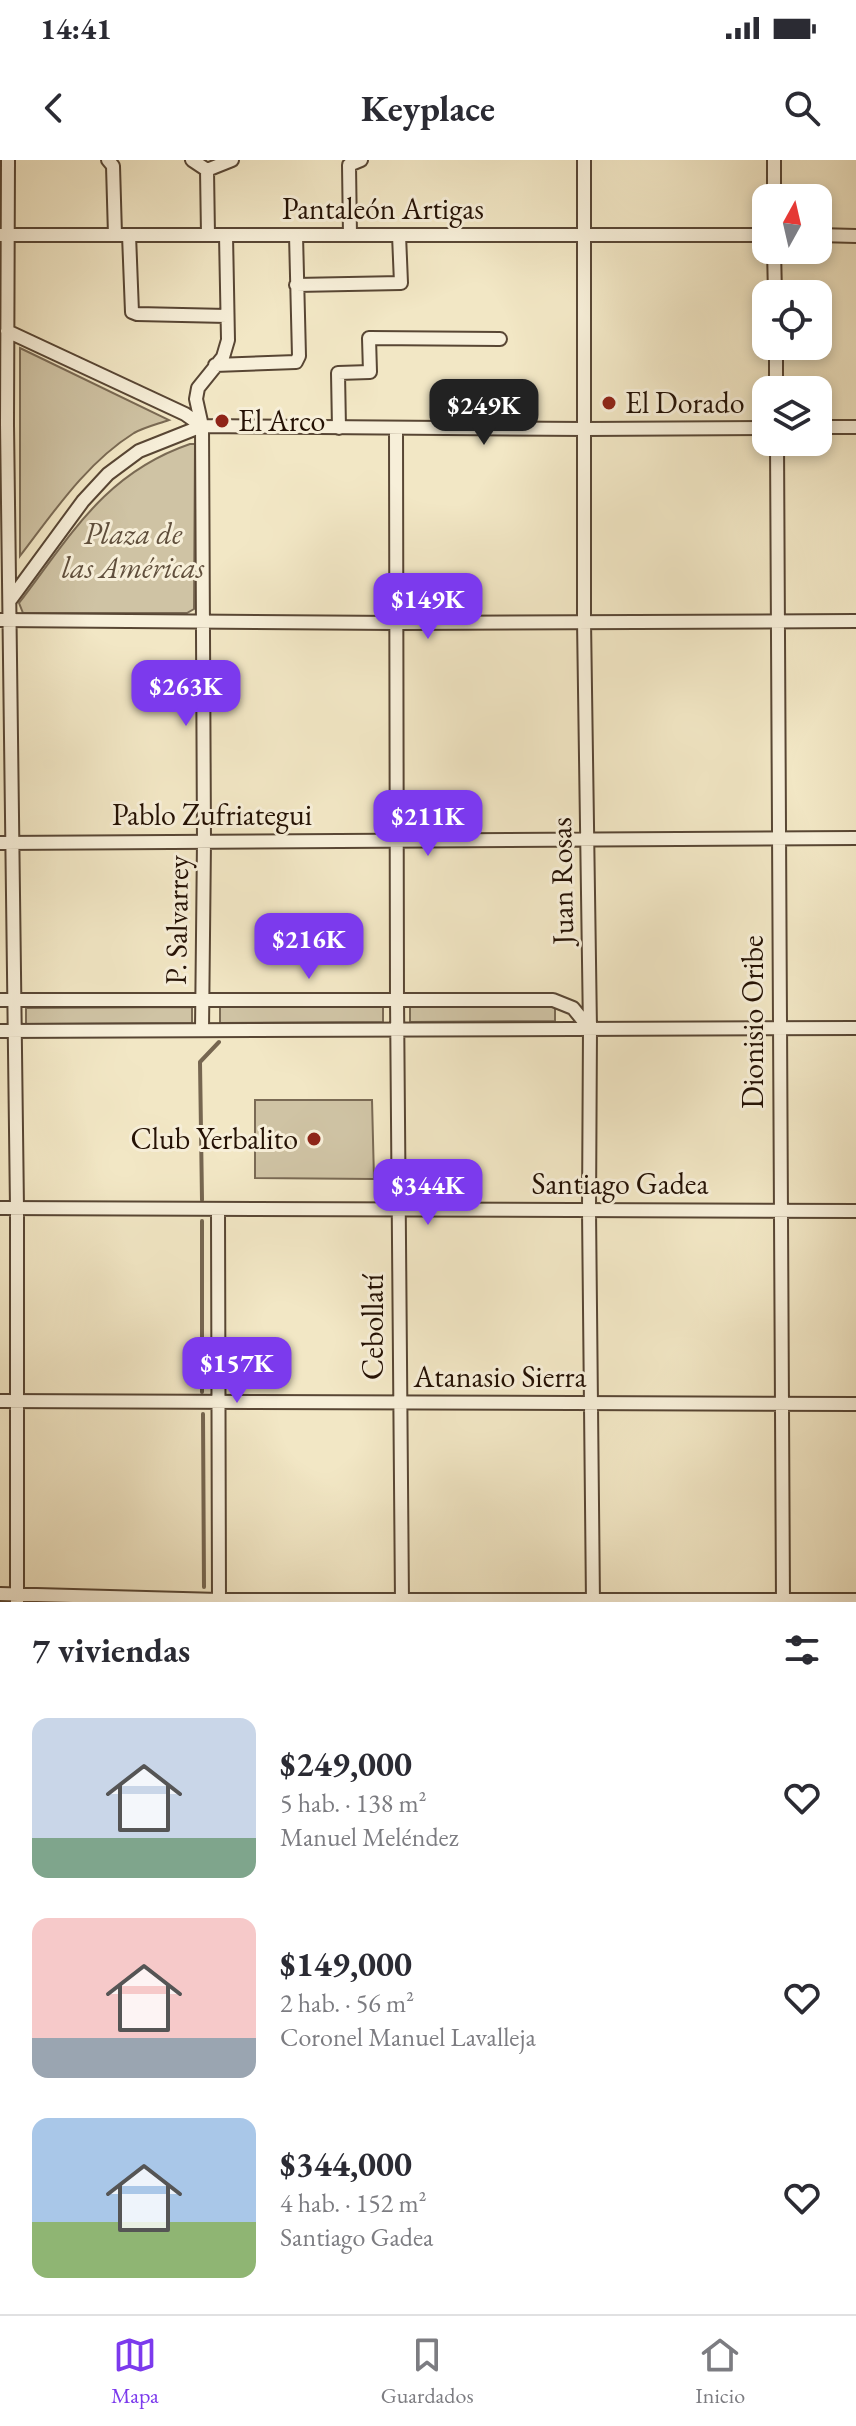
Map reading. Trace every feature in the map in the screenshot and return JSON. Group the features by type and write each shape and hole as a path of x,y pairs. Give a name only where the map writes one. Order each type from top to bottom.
{"street":[{"path":"8,160 4,235 7,331 4,424 11,599"},
{"path":"108,160 113,166 115,235"},
{"path":"192,160 207,170"},
{"path":"207,170 232,160"},
{"path":"350,235 349,165 361,160"},
{"name":"Juan Rosas","path":"584,160 584,621 593,1601"},
{"path":"774,160 774,184"},
{"path":"207,170 208,235"},
{"name":"Pantaleón Artigas","path":"4,235 752,235"},
{"path":"129,235 132,312 227,316"},
{"name":"P. Salvarrey","path":"202,1030 202,426 196,399 198,388 226,350 226,235"},
{"path":"215,365 296,362 299,356 296,235"},
{"path":"296,285 401,283 399,235"},
{"path":"832,235 856,236"},
{"path":"7,331 185,414 202,426"},
{"path":"339,428 338,373 370,372 369,338 500,339"},
{"path":"17,1598 17,1208 7,1031 4,619 11,599 83,501 108,474 139,451 202,426 752,428"},
{"path":"832,427 856,427"},
{"name":"Cebollatí","path":"396,428 402,1601"},
{"name":"Dionisio Oribe","path":"777,456 783,1601"},
{"path":"4,619 397,623 856,621"},
{"name":"Pablo Zufriategui","path":"6,842 856,838"},
{"path":"7,1000 553,1000 573,1008 590,1029"},
{"path":"7,1031 856,1028"},
{"name":"Santiago Gadea","path":"0,1208 856,1211"},
{"path":"218,1209 219,1601"},
{"name":"Atanasio Sierra","path":"0,1401 856,1404"},
{"path":"0,1594 17,1598 219,1601 856,1600"}],"green space":[{"name":"Plaza de las Américas","path":"20,348 169,420 134,433 101,459 71,490 20,556"},
{"name":"Plaza de las Américas","path":"195,444 194,609 187,613 23,613 19,603 92,509 135,472 160,456"},
{"path":"555,1005 555,1021 410,1022 410,1006"},
{"path":"383,1006 383,1022 220,1023 220,1007"},
{"path":"192,1007 192,1023 26,1024 26,1008"},
{"name":"Club Yerbalito","path":"255,1100 372,1100 374,1179 255,1178"}],"waterway":[{"path":"202,1200 200,1062 219,1042"},
{"path":"202,1221 202,1392"},
{"path":"203,1414 204,1587"}],"place":[{"name":"El Dorado","path":"609,403"},
{"name":"El Arco","path":"222,421"},
{"name":"Club Yerbalito","path":"314,1139"}]}
